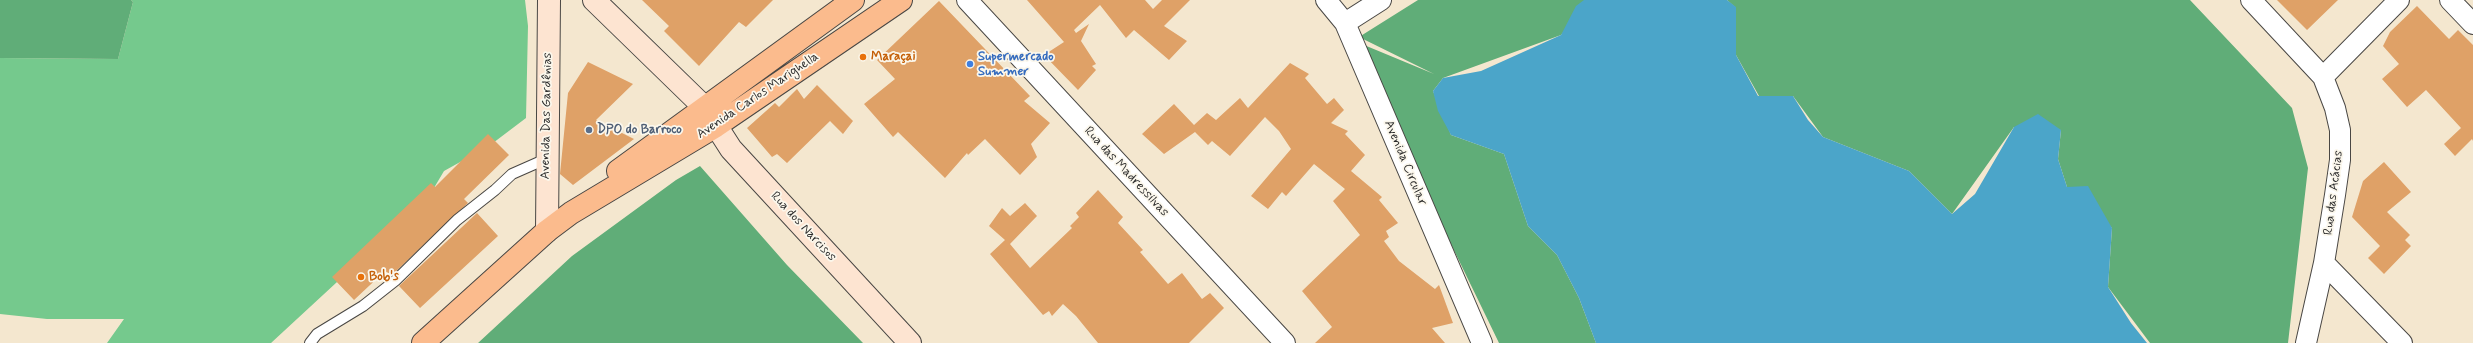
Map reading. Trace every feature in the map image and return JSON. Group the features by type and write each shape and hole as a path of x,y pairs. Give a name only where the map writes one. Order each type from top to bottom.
{"main road":[{"name":"Avenida Das Gardênias","path":"547,232 546,159 549,0"},
{"path":"594,0 704,107"},
{"name":"Avenida Carlos Marighella","path":"571,213 593,190 704,107 853,0"},
{"name":"Avenida Carlos Marighella","path":"423,343 547,232 571,213 716,126 901,0"},
{"name":"Rua dos Narcisos","path":"704,107 732,149 910,343"}],"street":[{"name":"Rua das Madressilvas","path":"967,0 1285,343"},
{"name":"Avenida Circular","path":"1326,0 1345,23 1482,343"},
{"path":"1345,23 1381,0"},
{"name":"Rua das Acácias","path":"2251,0 2323,77 2335,108 2340,130 2340,160 2324,263 2306,343"},
{"path":"2323,77 2399,0"},
{"path":"2450,0 2473,24"},
{"path":"2324,263 2402,343"}],"lane":[{"path":"310,343 317,334 363,306 396,280 458,220 512,174 546,159"}],"green space":[{"path":"0,0 131,0 133,2 118,59 0,58"},
{"path":"131,0 525,0 528,26 526,118 489,146 444,171 428,198 271,343 107,343 124,319 47,319 0,314 0,58 118,59 133,2"},
{"path":"1418,0 1589,0 1561,35 1443,78 1433,91 1451,135 1504,154 1528,226 1557,255 1579,298 1596,343 1499,343 1352,40 1434,74 1359,37"},
{"path":"1727,0 2190,0 2292,108 2308,168 2288,343 2150,343 2108,287 2112,228 2067,187 2058,159 2061,130 2014,127 1952,214 1909,171 1823,137 1793,96 1759,96 1736,55 1736,8"},
{"path":"700,166 787,265 863,343 478,343 572,256 676,180"}],"water":[{"path":"1584,0 1727,0 1736,7 1736,55 1758,96 1793,96 1808,120 1823,137 1909,171 1952,214 1975,194 2014,127 2038,114 2061,130 2058,159 2067,187 2088,186 2112,228 2108,287 2131,323 2147,343 1596,343 1579,298 1557,255 1528,226 1504,154 1451,135 1438,111 1433,91 1443,78 1481,71 1561,35 1576,6"}],"building":[{"path":"642,0 773,0 746,27 739,22 699,66 664,31 669,26"},
{"path":"1027,0 1145,0 1153,9 1162,0 1190,0 1164,26 1187,41 1169,60 1134,30 1126,38 1100,5 1074,30 1076,33 1089,24 1081,41 1096,64 1092,66 1096,70 1078,90 1044,55 1064,42"},
{"path":"2277,0 2338,0 2307,30"},
{"path":"939,1 1030,96 1024,101 1050,123 1031,144 1037,157 1020,175 985,139 968,155 967,153 945,178 898,132 893,137 864,104 895,79 877,60"},
{"path":"2417,6 2449,39 2458,30 2473,45 2473,141 2472,139 2455,156 2444,144 2461,128 2426,90 2407,107 2382,79 2399,64 2383,46 2390,32"},
{"name":"DPO do Barroco","path":"588,62 633,84 596,120 634,139 573,185 560,174 568,93"},
{"path":"1290,63 1309,74 1305,78 1327,104 1334,98 1344,110 1331,123 1348,131 1345,134 1365,155 1351,171 1382,197 1379,200 1398,223 1386,231 1389,237 1384,241 1399,261 1435,289 1439,285 1453,323 1432,328 1445,343 1315,343 1332,327 1302,291 1360,235 1333,201 1345,189 1314,164 1286,196 1282,192 1268,209 1251,196 1291,149 1279,131 1265,117 1230,156 1212,141 1208,145 1195,132 1164,154 1142,134 1174,104 1194,125 1207,113 1216,120 1240,98 1248,108"},
{"path":"817,85 853,121 843,134 830,121 787,163 777,154 772,157 747,128 775,103 779,107 797,89 804,99"},
{"path":"488,134 509,155 464,199 468,203 392,275 385,271 354,300 332,277 431,183 435,187"},
{"path":"2384,162 2411,192 2387,212 2410,235 2405,240 2411,246 2384,274 2368,258 2380,246 2352,217 2363,181"},
{"path":"1098,190 1123,217 1118,223 1143,250 1140,252 1168,284 1182,273 1202,299 1210,293 1224,308 1189,343 1098,343 1076,316 1063,304 1052,316 1049,311 1043,315 990,254 1005,240 989,226 1002,208 1010,216 1025,203 1037,216 1010,244 1030,268 1072,228 1070,226 1079,217 1076,213"},
{"path":"477,213 498,236 420,308 399,286"}],"place":[{"name":"Maraçai","path":"863,57"},
{"name":"Supermercado Summer","path":"970,64"},
{"name":"DPO do Barroco","path":"589,130"},
{"name":"Bob's","path":"361,277"}]}
